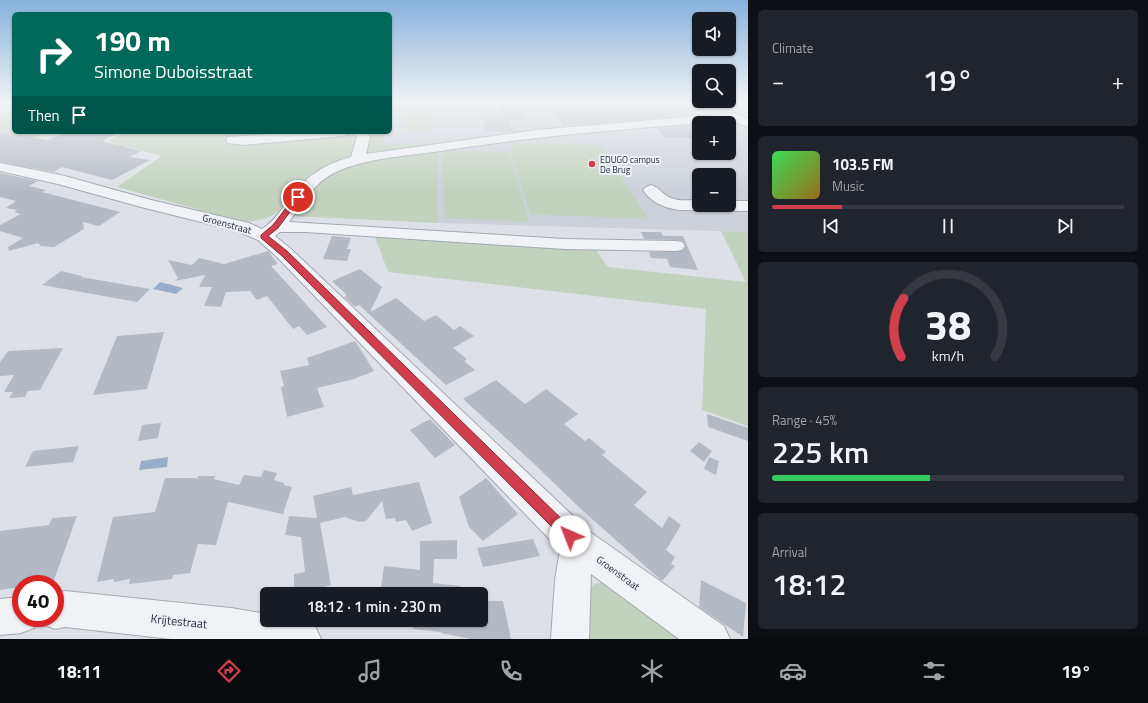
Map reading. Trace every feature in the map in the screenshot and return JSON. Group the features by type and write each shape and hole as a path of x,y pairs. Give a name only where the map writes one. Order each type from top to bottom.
{"street":[{"path":"270,232 305,188 313,180 333,168 357,160 522,135 559,132"},
{"path":"233,140 242,141 321,134"},
{"path":"357,160 364,136 362,134"},
{"name":"Groenstraat","path":"0,166 61,180 153,206 270,232 284,253 578,544 711,639"},
{"path":"651,190 656,196 666,203 678,205 748,206"},
{"path":"270,232 305,227 565,244 676,246"},
{"path":"570,639 573,580 578,544"},
{"name":"Krijtestraat","path":"64,609 231,627 302,639"},
{"path":"0,617 12,616"}],"shaded area":[{"path":"392,132 550,132 437,143 381,146 383,134 392,134"},
{"name":"EDUGO campus De Brug","path":"590,132 692,132 692,160 736,160 736,132 748,132 748,232 437,223 437,151 543,136"}],"green space":[{"path":"14,134 40,134 37,139"},
{"path":"121,134 318,134 239,144 339,134 384,134 381,145 437,143 437,223 291,216 317,183 353,157 325,167 310,175 293,192 278,212 270,217 243,222 117,187 162,156 125,146 113,152 104,150 116,144 108,141"},
{"path":"509,142 601,145 648,219 530,214"},
{"path":"442,150 509,152 529,222 445,218"},
{"path":"721,231 748,232 748,426 702,410 706,309 388,272 374,234 595,249 608,267 746,282"},
{"path":"602,582 693,639 586,639 588,591 594,584"}],"water":[{"path":"160,282 183,288 176,294 153,289"},
{"path":"168,457 167,467 139,470 141,461"}],"building":[{"path":"0,132 48,140 62,134 116,134 102,141 141,151 129,157 150,160 112,180 62,167 54,172 0,162"},
{"path":"659,132 692,132 692,138 664,137"},
{"path":"0,173 38,181 29,186 46,190 42,192 120,212 99,226 83,222 84,229 54,247 41,246 38,243 9,251 8,247 23,238 0,231 0,225 21,214 14,212 17,210 6,208 16,201 0,197"},
{"path":"641,232 661,232 663,236 683,236 698,270 670,267 667,259 651,258 649,252 682,251 686,246 683,241 644,239"},
{"path":"332,236 351,238 347,249 351,249 347,261 323,259"},
{"path":"268,251 278,264 271,266 327,327 307,335 299,326 293,329 267,296 257,300 250,291 226,292 221,307 204,306 212,287 199,287 205,275 175,281 178,278 168,260 192,265 199,258 224,264"},
{"path":"360,269 382,287 370,312 396,298 424,321 436,315 454,330 460,326 474,336 453,348 467,359 464,361 475,370 446,385 359,305 355,307 344,297 347,295 332,281"},
{"path":"61,271 82,276 81,277 150,289 137,302 42,285"},
{"path":"164,332 147,389 93,395 117,336"},
{"path":"355,341 374,371 354,379 317,388 324,407 287,417 281,387 284,386 280,371 309,365 307,358"},
{"path":"63,348 40,390 28,391 25,397 9,398 13,392 4,392 14,375 0,376 0,362 8,351"},
{"path":"496,380 525,404 546,389 578,414 564,424 585,441 589,438 606,452 602,455 647,492 634,505 662,528 669,516 681,525 666,550 675,557 671,564 675,566 662,581 583,511 463,399"},
{"path":"707,414 748,428 748,441 708,427"},
{"path":"430,419 455,445 435,458 410,430"},
{"path":"161,423 158,438 138,441 142,425"},
{"path":"699,442 712,451 704,462 690,451"},
{"path":"79,446 73,462 25,467 33,451"},
{"path":"709,457 719,461 716,475 704,469"},
{"path":"264,470 277,473 274,480 292,487 283,514 228,502 216,545 198,544 190,573 173,575 172,579 129,584 130,579 114,582 114,579 97,582 113,517 155,512 165,478 198,478 198,476 215,476 214,479 239,485 244,475 261,477"},
{"path":"486,478 518,514 483,541 469,527 459,497"},
{"path":"419,482 432,523 412,531 406,520 396,522 395,518 386,519 382,501 366,521 359,522 345,517 320,523 331,585 324,587 294,587 294,574 305,572 301,537 285,535 289,516 317,518 313,496 351,487 353,495"},
{"path":"77,516 56,575 12,575 12,588 0,590 0,531 49,525 52,518"},
{"path":"533,539 540,556 483,567 477,548"},
{"path":"457,540 457,559 434,559 433,583 460,587 381,587 384,566 420,570 420,541"},
{"path":"701,580 746,603 743,637 699,607"},
{"path":"488,601 503,601 511,639 471,639 441,632 413,629 413,627 488,627"}],"place":[{"name":"EDUGO campus De Brug","path":"592,164"}],"route":[{"path":"298,197 276,227 264,236 284,253 570,536"}]}
